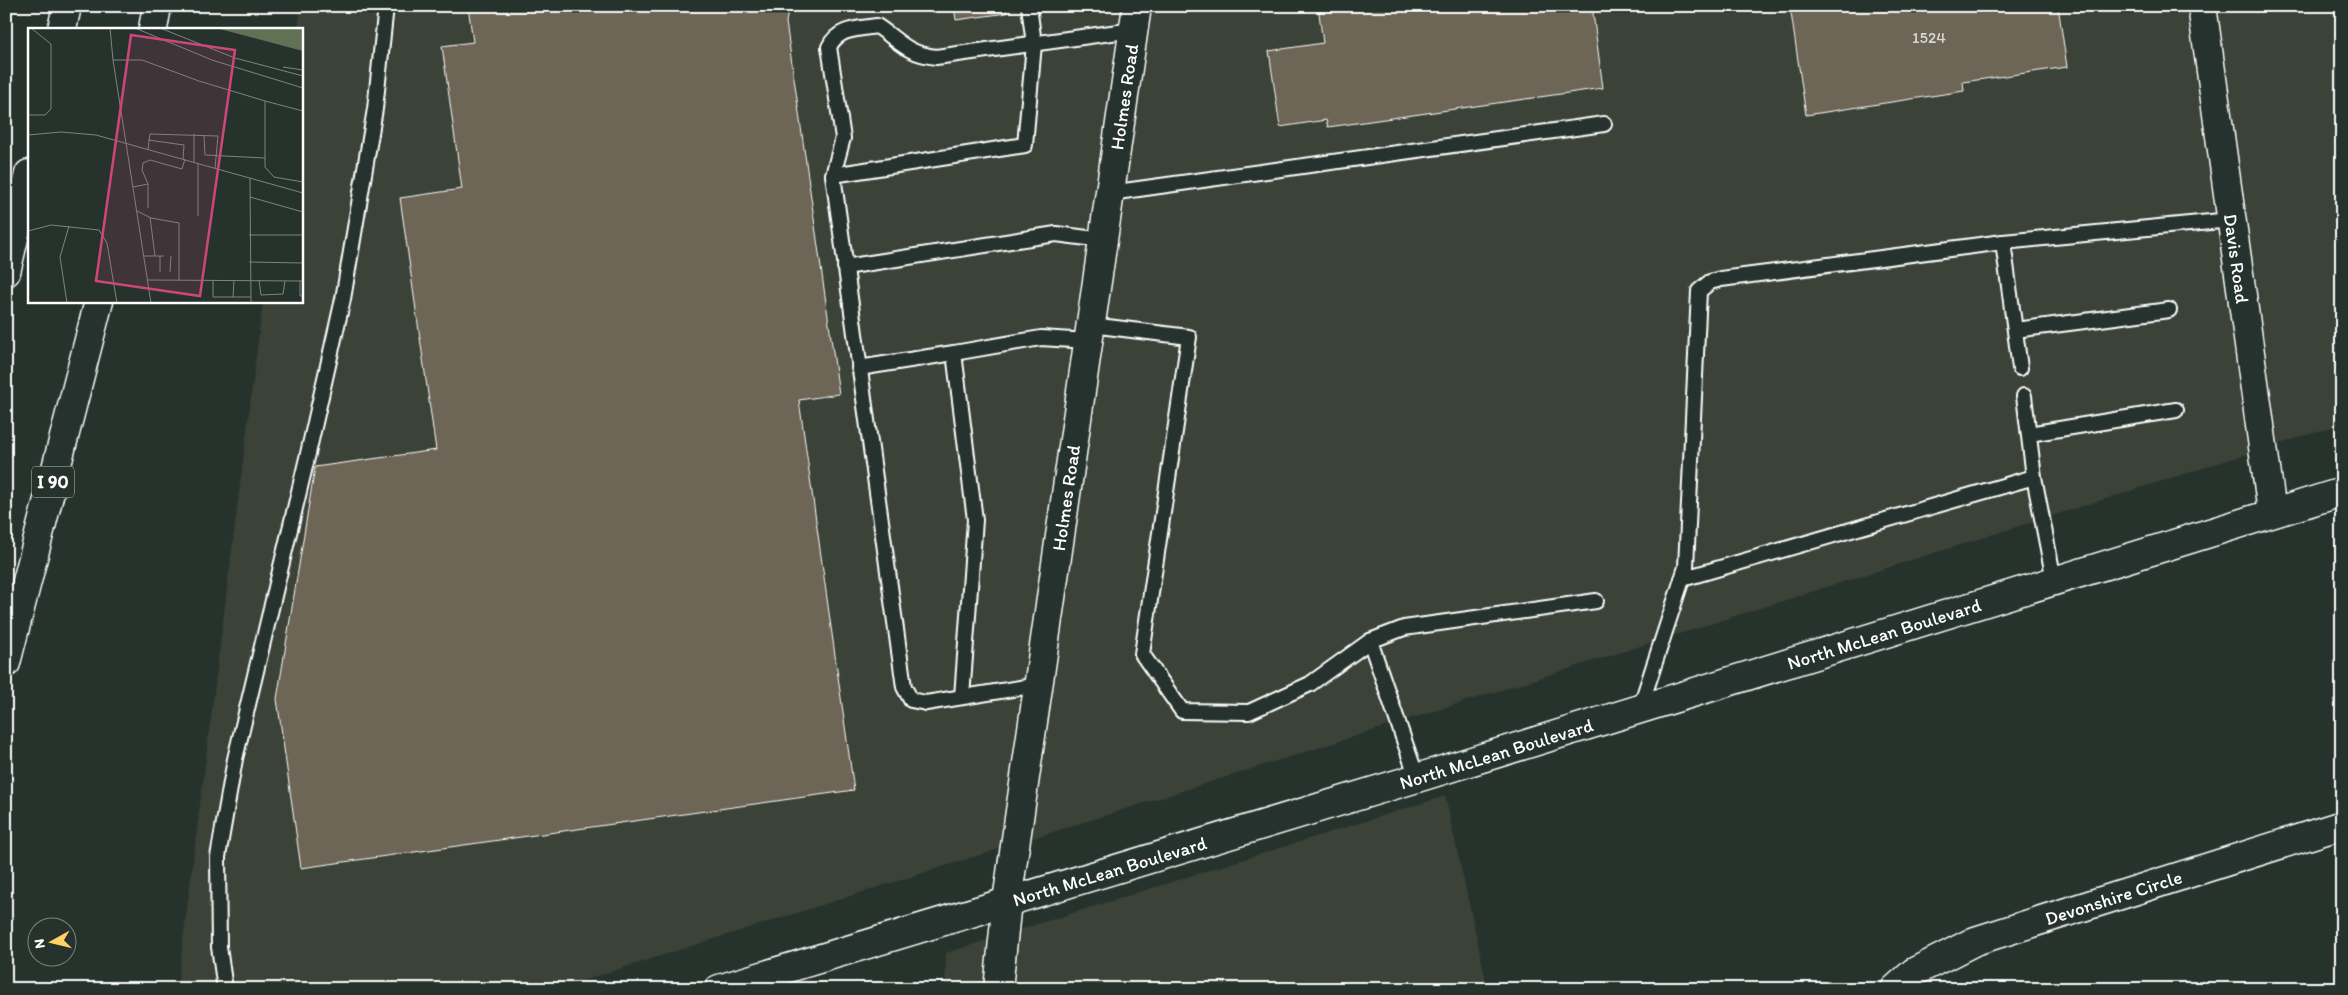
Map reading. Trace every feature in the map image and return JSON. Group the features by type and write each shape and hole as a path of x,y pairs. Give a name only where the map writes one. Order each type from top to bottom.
{"main road":[{"path":"62,28 67,6"},
{"path":"153,28 157,6"},
{"name":"Davis Road","path":"2202,6 2272,512"},
{"name":"Holmes Road","path":"998,989 1006,900 1135,18"},
{"path":"6,272 28,178"},
{"name":"I 90","path":"6,663 99,302"},
{"name":"North McLean Boulevard","path":"719,989 1006,900 1417,778 2272,512 2342,492"},
{"name":"Devonshire Circle","path":"1895,989 1914,972 1976,941 2342,825"}],"lane":[{"path":"225,989 219,947 218,857 235,759 308,458 343,299 375,109 386,6"},
{"path":"833,175 1025,145 1034,44 1029,6"},
{"path":"1038,685 926,703 911,700 904,687 833,175 843,138 829,47 834,38 842,32 877,26 906,49 919,55 936,57 1034,44 1135,18"},
{"path":"1110,193 1604,124"},
{"path":"1640,708 1686,567 1699,291 1710,282 1721,279 2003,242 2231,220"},
{"path":"845,267 1056,234 1103,240"},
{"path":"2003,242 2020,368"},
{"path":"2015,330 2169,310"},
{"path":"859,368 1041,338 1090,333 1189,337 1142,654 1182,711 1248,712 1310,684 1370,641 1404,628 1596,602"},
{"path":"954,353 975,520 962,697"},
{"path":"2024,396 2034,477 2054,580"},
{"path":"2028,434 2176,410"},
{"path":"1682,579 2034,477"},
{"path":"1370,641 1417,778"}],"shaded area":[{"path":"301,6 2342,6 2342,424 556,989 177,989 263,302 302,302 302,28 298,28"},
{"path":"1445,796 1488,989 945,989 946,953"}],"building":[{"path":"468,6 789,6 786,22 839,394 799,400 854,790 301,868 277,699 315,467 436,450 400,198 462,189 442,46 473,42"},
{"path":"954,6 1006,6 1007,13 956,20"},
{"path":"1318,6 1592,6 1603,88 1328,127 1326,120 1280,127 1269,51 1323,43"},
{"path":"1790,6 2058,6 2067,67 1963,82 1964,91 1806,115"}]}
